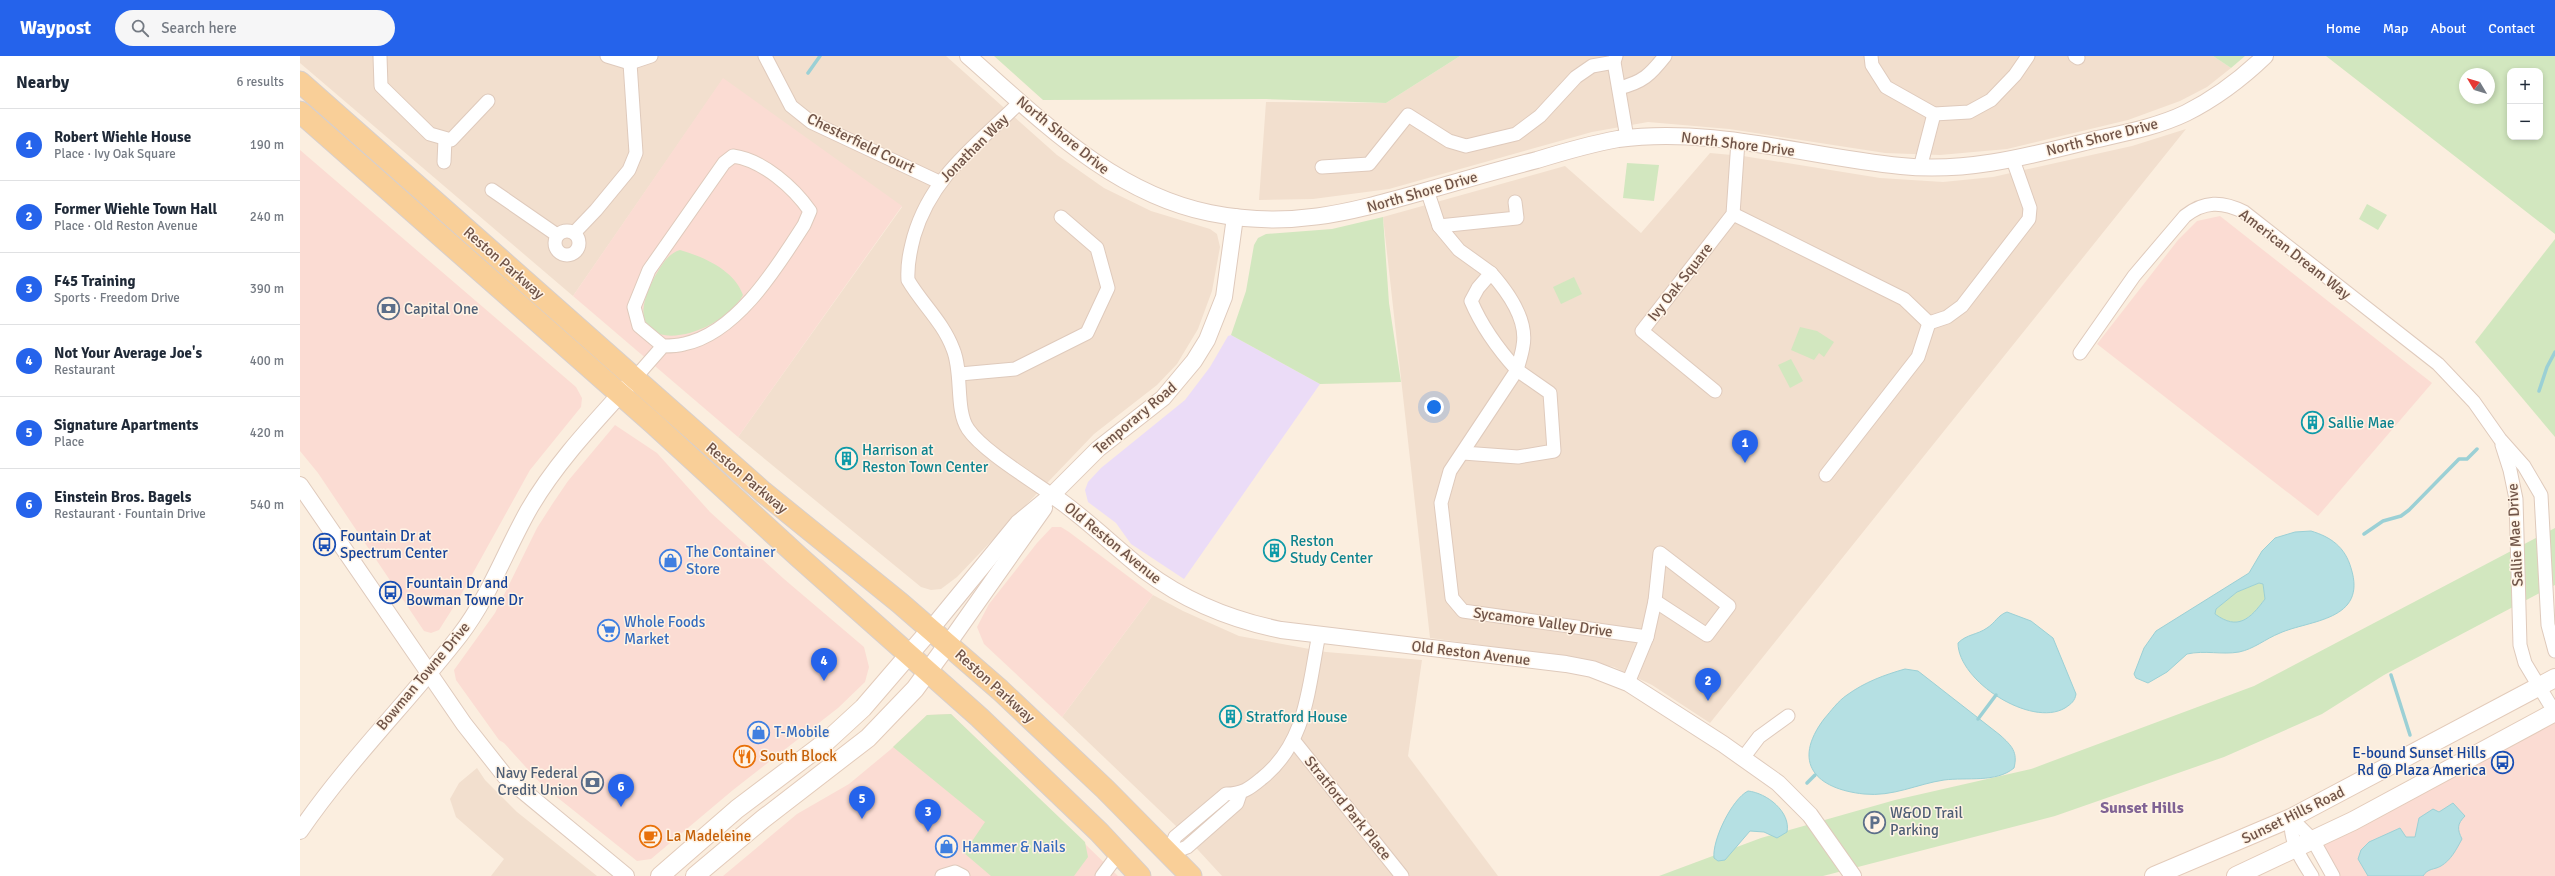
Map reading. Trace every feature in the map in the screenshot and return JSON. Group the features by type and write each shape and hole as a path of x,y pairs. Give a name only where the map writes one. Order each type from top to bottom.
{"main road":[{"name":"Reston Parkway","path":"300,82 763,492 931,629 1000,690 1105,789 1191,876"},
{"name":"Reston Parkway","path":"300,112 620,394 979,717 1119,853 1140,876"},
{"path":"660,876 737,809 827,741 863,708 910,656 931,629"},
{"path":"695,876 763,819 868,738 928,672 948,644"},
{"name":"Sunset Hills Road","path":"2154,876 2291,818 2555,678"},
{"name":"Sunset Hills Road","path":"2236,876 2295,849 2400,796 2555,712"}],"street":[{"path":"380,56 381,86 430,134 451,140 488,102"},
{"path":"607,56 630,63 652,56"},
{"name":"Chesterfield Court","path":"765,56 791,106 811,122 939,182"},
{"name":"North Shore Drive","path":"968,56 1020,102 1084,155 1121,180 1177,204 1235,217 1288,220 1318,218 1349,212 1588,145 1627,138 1679,136 1738,141 1920,168 1951,168 2013,160 2148,127 2183,115 2228,89 2265,56"},
{"path":"1619,88 1633,84 1649,76 1665,56"},
{"path":"1871,56 1872,65 1886,87 1934,114 1969,112 1991,100 2015,75 2028,56"},
{"path":"1322,167 1369,164 1408,115 1449,142 1466,146 1516,134 1540,116 1576,77 1592,66 1615,59 1627,138"},
{"path":"574,233 596,210 628,170 636,152 630,63"},
{"name":"Jonathan Way","path":"1020,102 950,168 939,182 925,206 916,228 908,256 908,280 944,328 954,350 960,374 963,420 968,430 994,452 1052,495"},
{"path":"1920,168 1934,114"},
{"path":"444,162 445,139"},
{"path":"1738,141 1733,214 1904,299 1929,323"},
{"path":"634,379 663,346 685,344 716,330 742,310 804,225 810,211 799,194 748,158 733,156 724,163 649,270 634,307 639,326 663,346"},
{"path":"1929,323 1947,317 1962,306 2029,219 2030,208 2013,160"},
{"path":"492,190 557,235"},
{"name":"Sycamore Valley Drive","path":"1427,190 1439,226 1459,250 1491,273 1509,293 1520,318 1524,344 1517,370 1450,471 1441,503 1452,598 1463,610 1647,637"},
{"path":"1439,226 1517,218 1515,202"},
{"name":"American Dream Way","path":"2080,353 2134,276 2184,216 2205,205 2227,205 2244,212 2438,364 2474,402 2500,440"},
{"name":"Ivy Oak Square","path":"1715,391 1642,331 1733,214"},
{"path":"960,374 1015,369 1087,333 1108,288 1097,248 1061,217"},
{"name":"Temporary Road","path":"931,629 1018,523 1052,495 1098,449 1163,398 1194,361 1207,340 1224,296 1235,217"},
{"path":"568,230 574,233 578,238 577,250 565,255 555,247 557,235 568,230"},
{"path":"1463,453 1518,457 1554,451 1550,394 1517,370 1482,325 1471,301 1478,288 1491,273"},
{"path":"1826,475 1918,357 1929,323"},
{"name":"Bowman Towne Drive","path":"300,831 349,765 429,672 476,612 528,511 544,486 634,379"},
{"name":"Sallie Mae Drive","path":"2500,440 2535,483 2541,494 2548,625 2555,651"},
{"name":"Sallie Mae Drive","path":"2500,440 2514,484 2520,645 2525,663 2555,712"},
{"path":"300,485 482,749 504,776 626,876"},
{"name":"Temporary Road","path":"948,644 1052,495"},
{"name":"Old Reston Avenue","path":"1052,495 1070,507 1144,570 1185,597 1238,619 1282,630 1566,664 1592,669 1628,683 1743,758 1778,783 1810,815 1853,876"},
{"path":"1628,683 1647,637 1655,600 1660,553 1729,606 1707,635 1655,600"},
{"path":"1169,854 1187,846 1238,803 1240,794 1272,770 1294,741 1305,709 1319,634"},
{"path":"1743,758 1759,737 1788,716"},
{"name":"Stratford Park Place","path":"1294,741 1402,876"},
{"path":"2291,818 2313,840 2333,876"},
{"path":"2291,818 2290,834 2295,849 2312,876"},
{"path":"1102,876 1119,853"},
{"path":"942,876 955,872 963,876"}],"shaded area":[{"path":"300,56 946,56 1057,155 1104,188 1151,211 1210,229 1217,234 1220,247 1212,291 1198,329 1177,364 1157,385 1094,434 957,577 941,589 931,590 921,587 738,437 902,207 723,79 573,296 300,63"},
{"path":"1460,56 2213,56 2231,68 2207,87 2180,101 2128,120 2007,149 1940,155 1885,153 1729,129 1648,122 1592,132 1389,189 1313,199 1259,200 1266,102 1386,103"},
{"path":"723,78 902,206 738,437 573,296"},
{"path":"2186,129 1710,723 1652,685 1614,667 1561,656 1430,638 1383,217 1565,166 1641,233 1710,153 1743,156 1880,178 1943,182 1993,177 2132,146"},
{"path":"300,150 576,387 582,398 581,407 530,470 458,600 439,630 431,633 424,631 318,473 300,451"},
{"path":"2220,216 2432,383 2318,516 2097,344 2178,240 2197,221"},
{"path":"1231,335 1320,384 1184,579 1131,544 1116,523 1088,502 1085,490 1088,482 1101,468 1185,400 1210,367 1228,336"},
{"path":"615,425 657,453 710,512 784,579 864,647 869,667 865,682 838,708 733,790 651,859 637,861 543,786 504,743 499,740 456,680 454,670 495,613 537,528 553,503 568,481"},
{"path":"1052,527 1061,527 1069,532 1153,595 1062,717 984,644 977,627 989,604 1037,543"},
{"path":"1153,595 1183,611 1239,636 1326,652 1422,660 1408,756 1498,876 1222,876 1176,826 1062,717"},
{"path":"951,714 1118,876 723,876 797,814 849,784 890,750 927,715"},
{"path":"2555,720 2555,876 2333,876 2313,840"},
{"path":"477,768 485,780 517,812 597,876 491,876 504,859 456,817 450,799 459,783"}],"green space":[{"path":"994,56 1460,56 1386,103 1266,99 1043,100"},
{"path":"2213,56 2245,56 2231,68"},
{"path":"2326,56 2555,56 2555,234"},
{"path":"1627,163 1659,165 1654,201 1623,198"},
{"path":"2367,204 2387,215 2378,230 2359,219"},
{"path":"1383,217 1389,303 1401,382 1320,384 1231,335 1246,291 1254,245 1258,238 1266,234 1332,229"},
{"path":"2555,239 2555,437 2475,342"},
{"path":"680,250 699,256 717,266 733,278 743,295 729,311 711,324 691,333 672,336 655,333 645,322 644,305 654,278 662,265 671,254"},
{"path":"1574,277 1582,294 1561,304 1553,287"},
{"path":"1800,327 1817,331 1834,342 1824,357 1819,353 1814,360 1791,350"},
{"path":"1791,359 1803,381 1790,388 1778,365"},
{"path":"2555,528 2555,585 2384,675 2322,714 2224,757 2055,816 1823,876 1659,876 1761,838 1895,800 2031,769 2254,686"},
{"path":"2259,583 2263,584 2265,599 2249,617 2237,622 2230,622 2215,614 2216,609 2237,592"},
{"path":"951,714 1085,842 1088,857 1074,876 991,876 964,853 985,822 893,747 927,715"}],"water":[{"path":"2311,531 2325,536 2336,544 2345,554 2351,568 2354,585 2351,599 2344,608 2333,616 2280,633 2244,651 2233,653 2200,652 2187,654 2167,672 2148,683 2136,678 2134,674 2144,648 2156,631 2249,573 2262,551 2275,538 2295,532","holes":["2259,583 2263,584 2265,599 2249,617 2237,622 2230,622 2215,614 2216,609 2237,592"]},
{"path":"2007,612 2031,621 2053,638 2076,694 2075,699 2065,708 2051,713 2034,712 2016,706 1983,686 1970,672 1961,658 1958,643 1961,640 1987,628 2001,615"},
{"path":"1905,669 1918,671 2000,735 2013,750 2015,758 2014,768 2007,773 1990,778 1944,780 1885,794 1864,794 1847,791 1822,780 1814,771 1809,761 1810,749 1814,735 1824,719 1844,697 1854,690 1875,679"},
{"path":"1748,791 1763,795 1776,805 1785,817 1787,832 1777,838 1764,832 1750,831 1725,860 1718,861 1714,858 1714,850 1724,821 1736,802"},
{"path":"2453,803 2465,816 2459,824 2459,832 2462,839 2445,864 2429,870 2423,876 2368,876 2358,859 2361,850 2369,842 2400,828 2406,837 2415,837 2419,818 2433,809 2439,812"}],"waterway":[{"path":"808,73 820,56"},
{"path":"2539,391 2547,367 2555,352"},
{"path":"2364,534 2383,521 2401,516 2409,510 2459,459 2467,459 2477,449"},
{"path":"2391,675 2410,735"},
{"path":"1978,719 1996,695"},
{"path":"1807,783 1815,775"}],"place":[{"name":"Capital One","path":"388,309"},
{"name":"Sallie Mae","path":"2312,423"},
{"name":"Harrison at Reston Town Center","path":"847,459"},
{"name":"Robert Wiehle House","path":"1745,463"},
{"name":"Fountain Dr at Spectrum Center","path":"324,545"},
{"name":"Reston Study Center","path":"1275,550"},
{"name":"The Container Store","path":"670,561"},
{"name":"Fountain Dr and Bowman Towne Dr","path":"390,592"},
{"name":"Whole Foods Market","path":"608,631"},
{"name":"Not Your Average Joe's","path":"824,681"},
{"name":"Former Wiehle Town Hall","path":"1708,701"},
{"name":"Stratford House","path":"1230,717"},
{"name":"T-Mobile","path":"758,732"},
{"name":"South Block","path":"745,756"},
{"name":"E-bound Sunset Hills Rd @ Plaza America","path":"2502,762"},
{"name":"Navy Federal Credit Union","path":"593,782"},
{"name":"Einstein Bros. Bagels","path":"621,807"},
{"name":"Signature Apartments","path":"862,819"},
{"name":"W&OD Trail Parking","path":"1874,822"},
{"name":"F45 Training","path":"928,832"},
{"name":"La Madeleine","path":"651,836"},
{"name":"Hammer & Nails","path":"946,847"}],"district":[{"name":"Sunset Hills","path":"2142,807"}]}
